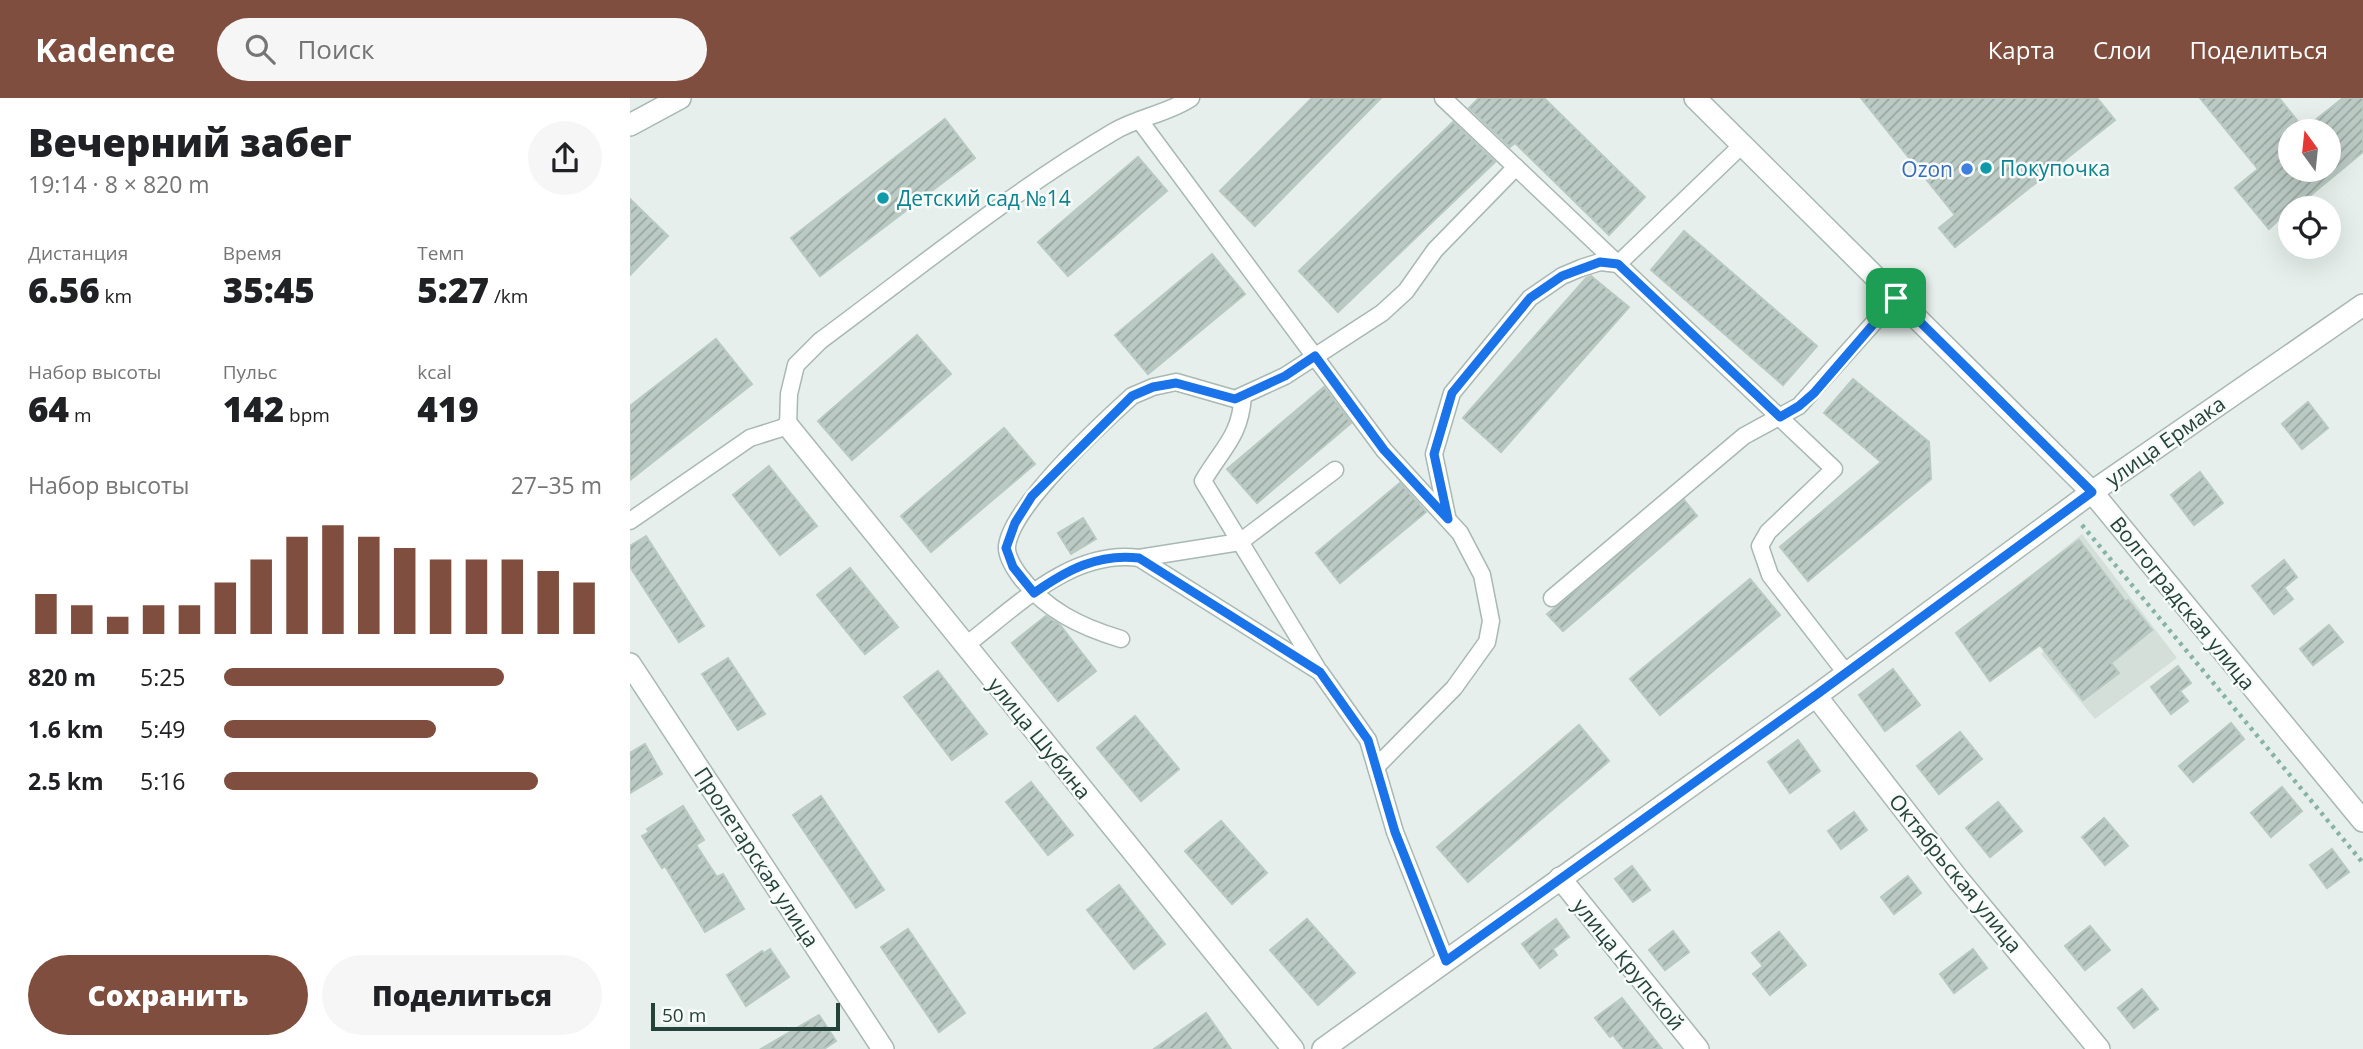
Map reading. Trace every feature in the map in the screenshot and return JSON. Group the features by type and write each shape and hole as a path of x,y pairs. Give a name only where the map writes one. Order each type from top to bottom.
{"street":[{"path":"630,125 680,98"},
{"name":"Волгоградская улица","path":"1695,98 2092,492 2363,821"},
{"name":"улица Ермака","path":"1323,1049 1816,695 2068,509 2363,305"},
{"name":"улица Шубина","path":"788,426 1293,1049"},
{"name":"Пролетарская улица","path":"630,664 883,1049"},
{"name":"Октябрьская улица","path":"1816,695 1958,879 2099,1049"},
{"name":"улица Крупской","path":"1560,878 1698,1049"}],"lane":[{"path":"630,522 750,438 788,426 789,394 796,365 820,341 1027,187 1116,130 1177,108 1192,98"},
{"path":"1443,98 1834,469 1768,532 1760,546 1770,575 1846,673"},
{"path":"1140,121 1384,450 1448,519 1467,544 1482,575 1491,621 1488,642 1454,688 1376,767"},
{"path":"1618,264 1742,145"},
{"path":"1121,639 1089,629 1064,617 1034,593 1013,567 1006,548 1015,523 1032,496 1110,415 1132,396 1153,387 1176,383 1235,399 1285,376 1382,313 1406,291 1436,250 1516,167"},
{"path":"1448,519 1434,454 1452,393 1536,293 1581,268 1600,262 1618,264"},
{"path":"1552,598 1744,436 1799,406 1814,393 1896,298"},
{"path":"1243,396 1241,421 1235,436 1203,481 1320,672 1368,740 1395,832 1446,961"},
{"path":"966,645 1034,593 1084,564 1115,555 1139,558 1240,542 1335,470"},
{"path":"1139,558 1320,672"}],"path":[{"path":"2068,509 2363,863"}],"shaded area":[{"path":"2082,534 2177,658 2095,719 2041,654 2047,648 2009,593"}],"building":[{"path":"1312,98 1381,98 1255,226 1220,191"},
{"path":"1479,98 1544,98 1645,197 1609,235 1515,143 1510,147 1469,108"},
{"name":"Покупочка","path":"1861,98 2097,98 2115,120 1955,247 1939,228 1955,215"},
{"path":"2200,98 2279,98 2296,119 2278,119 2278,182 2327,182 2310,196 2278,196 2278,220 2269,229 2235,188 2258,169"},
{"path":"2343,98 2363,98 2363,152 2342,169 2342,119 2317,119"},
{"name":"Детский сад №14","path":"945,119 975,158 820,276 791,238"},
{"path":"1453,122 1495,162 1338,312 1299,271"},
{"path":"1138,157 1167,191 1068,276 1038,242"},
{"path":"630,199 668,236 630,275"},
{"path":"1684,231 1817,346 1783,385 1651,270"},
{"path":"1212,254 1245,294 1148,374 1115,335"},
{"path":"1591,276 1629,307 1501,452 1463,418 1586,278"},
{"path":"917,335 951,374 852,460 818,421"},
{"path":"716,339 752,384 630,480 630,406"},
{"path":"1853,379 1929,442 1931,479 1808,581 1780,547 1881,462 1824,413"},
{"path":"1324,387 1351,423 1257,503 1227,469"},
{"path":"2308,402 2328,428 2302,449 2282,424"},
{"path":"1004,428 1035,464 931,552 901,516"},
{"path":"769,466 817,526 780,555 733,495"},
{"path":"2200,472 2223,503 2194,525 2171,495"},
{"path":"1400,483 1426,512 1340,583 1316,553"},
{"path":"1684,500 1697,516 1563,631 1547,614"},
{"path":"1083,518 1096,539 1071,554 1058,533"},
{"path":"646,536 704,626 679,642 630,567 630,546"},
{"path":"2079,540 2126,602 2128,600 2152,630 2111,663 2119,673 2083,700 2040,645 1990,681 1956,633"},
{"path":"2284,560 2297,577 2284,588 2293,599 2274,614 2252,586"},
{"path":"850,568 898,627 865,654 817,595"},
{"path":"1750,579 1780,615 1660,715 1630,679"},
{"path":"1046,616 1060,625 1096,671 1058,701 1012,643"},
{"path":"2329,625 2343,642 2313,665 2300,649"},
{"path":"728,658 765,714 738,730 702,674"},
{"path":"2178,666 2191,683 2180,691 2188,701 2171,714 2151,687"},
{"path":"1893,669 1920,705 1885,731 1859,695"},
{"path":"938,671 987,734 952,760 904,697"},
{"path":"1135,716 1179,769 1141,801 1097,748"},
{"path":"2231,723 2244,739 2193,782 2179,766"},
{"path":"1579,725 1609,761 1468,882 1437,847"},
{"path":"1960,732 1982,759 1939,794 1917,766"},
{"path":"1798,740 1820,771 1790,793 1768,762"},
{"path":"645,744 662,774 630,793 630,753"},
{"path":"1031,782 1073,835 1048,855 1006,802"},
{"path":"2282,787 2302,811 2271,837 2251,813"},
{"path":"821,796 884,890 856,908 793,815"},
{"path":"1998,802 2022,831 1990,857 1966,828"},
{"path":"683,806 704,840 696,845 717,877 723,874 744,909 705,932 665,866 662,868 642,836 649,832 647,829"},
{"path":"1854,812 1867,830 1841,849 1828,831"},
{"path":"2104,818 2128,846 2105,865 2082,837"},
{"path":"1221,821 1267,873 1232,904 1185,851"},
{"path":"2332,849 2349,872 2327,888 2310,865"},
{"path":"1632,866 1650,890 1633,902 1615,879"},
{"path":"1908,876 1921,893 1894,914 1881,897"},
{"path":"1119,885 1165,944 1134,969 1087,910"},
{"path":"1307,919 1355,973 1318,1005 1270,950"},
{"path":"1556,919 1569,937 1553,949 1557,955 1540,968 1522,944"},
{"path":"2090,926 2110,950 2085,970 2065,946"},
{"path":"908,929 965,1013 939,1032 881,947"},
{"path":"1673,931 1689,952 1665,970 1649,950"},
{"path":"1779,932 1806,965 1770,995 1753,974 1763,966 1752,953"},
{"path":"770,949 789,977 746,1006 727,975 762,951 764,953"},
{"path":"1973,949 1987,968 1954,993 1940,974"},
{"path":"2142,989 2158,1009 2134,1028 2118,1008"},
{"path":"1622,998 1662,1049 1624,1049 1595,1018"},
{"path":"1206,1013 1231,1049 1154,1049"},
{"path":"819,1015 836,1041 824,1049 761,1049"}],"place":[{"name":"Покупочка","path":"1986,168"},
{"name":"Ozon","path":"1967,169"},
{"name":"Детский сад №14","path":"883,198"}],"route":[{"path":"1600,262 1618,264 1780,417 1814,393 1896,298 2092,492 1816,695 1446,961 1395,832 1368,740 1320,672 1139,558 1115,555 1084,564 1034,593 1013,567 1006,548 1015,523 1032,496 1110,415 1132,396 1153,387 1176,383 1190,385 1203,392 1235,399 1285,376 1315,356 1384,450 1448,519 1434,454 1447,419 1452,393 1530,298 1562,276 1600,262"}]}
